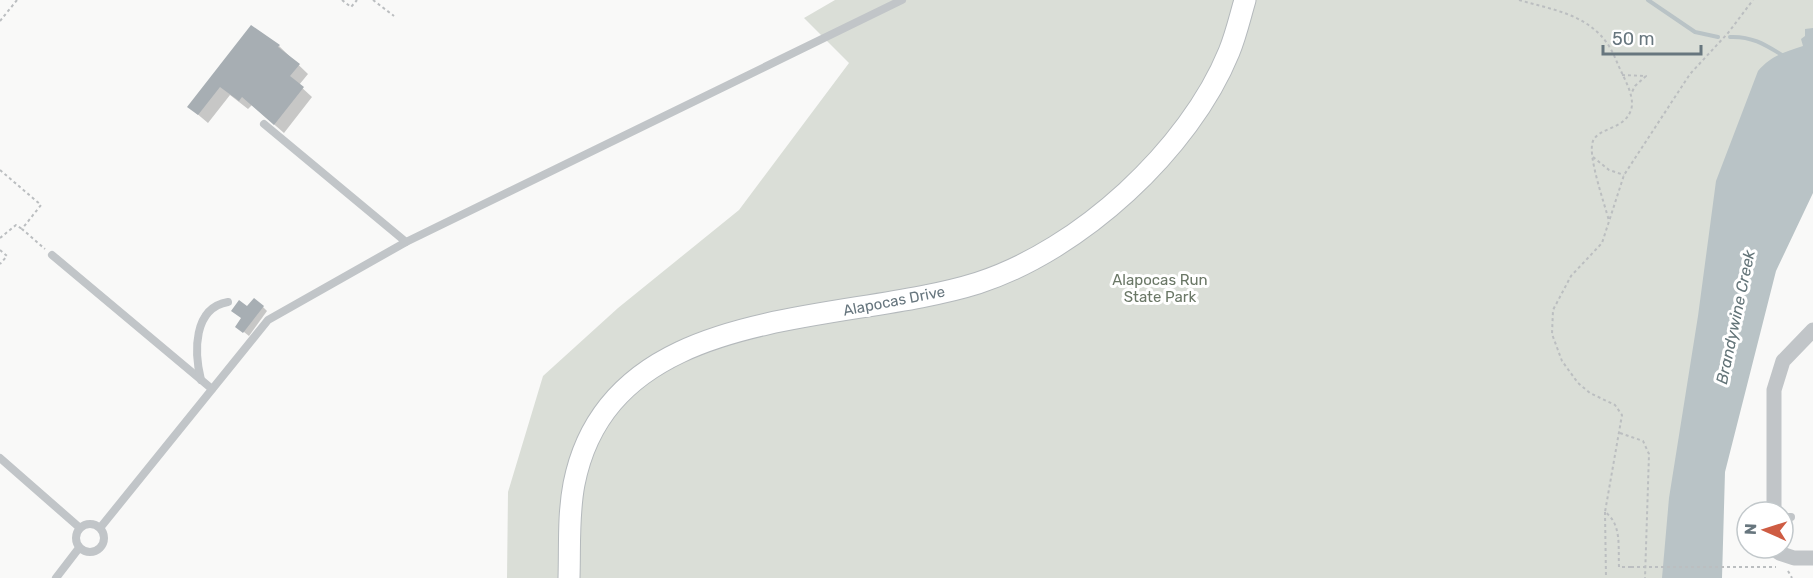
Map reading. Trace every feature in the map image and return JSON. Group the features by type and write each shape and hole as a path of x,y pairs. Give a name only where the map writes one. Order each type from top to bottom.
{"street":[{"name":"Alapocas Drive","path":"569,578 574,483 588,444 603,417 624,390 680,350 719,335 786,320 900,302 979,283 1042,255 1096,219 1146,173 1192,119 1229,53 1245,0"},
{"path":"1774,500 1774,390 1783,361 1813,330"},
{"path":"1795,558 1813,558"}],"lane":[{"path":"100,528 268,320 406,242 902,0"},
{"path":"264,124 406,242"},
{"path":"52,255 212,389"},
{"path":"201,380 197,362 198,335 205,315 215,304 228,302"},
{"path":"0,458 80,528"},
{"path":"92,524 100,528 104,537 102,547 88,553 79,548 75,540 80,528 92,524"},
{"path":"56,578 79,548"}],"path":[{"path":"0,21 17,0"},
{"path":"342,0 351,8 357,0"},
{"path":"373,0 394,16"},
{"path":"1519,0 1584,20 1610,47 1622,75 1630,96 1631,111 1623,124 1598,135 1593,142 1593,157 1609,224"},
{"path":"1606,578 1605,512 1622,415 1615,405 1590,393 1578,383 1562,361 1552,334 1553,310 1571,276 1602,243 1624,175 1690,74 1735,25 1753,0"},
{"path":"1622,75 1646,76 1635,86 1630,96"},
{"path":"1593,157 1609,170 1624,175"},
{"path":"0,170 41,205 22,230"},
{"path":"0,238 15,225 52,255"},
{"path":"0,250 7,256 0,264"},
{"path":"1620,433 1643,441 1649,454 1645,578"},
{"path":"1605,512 1613,517 1618,529 1619,567 1776,567"}],"green space":[{"name":"Alapocas Run State Park","path":"835,0 1813,0 1813,67 1693,578 507,578 508,492 543,376 618,308 739,210 849,63 804,18"}],"water":[{"name":"Brandywine Creek","path":"1813,28 1813,193 1776,271 1725,472 1722,578 1662,578 1669,498 1698,316 1716,181 1758,71 1778,55 1803,46 1801,39 1805,36 1805,29"}],"building":[{"path":"251,25 280,45 278,47 300,64 290,76 304,87 274,125 242,97 239,101 220,87 198,115 187,107"},
{"path":"254,298 264,306 243,333 235,327 241,318 231,311 239,300 247,306"}],"waterway":[{"path":"1648,0 1695,32 1718,37"},
{"path":"1730,37 1751,39 1782,55"}]}
